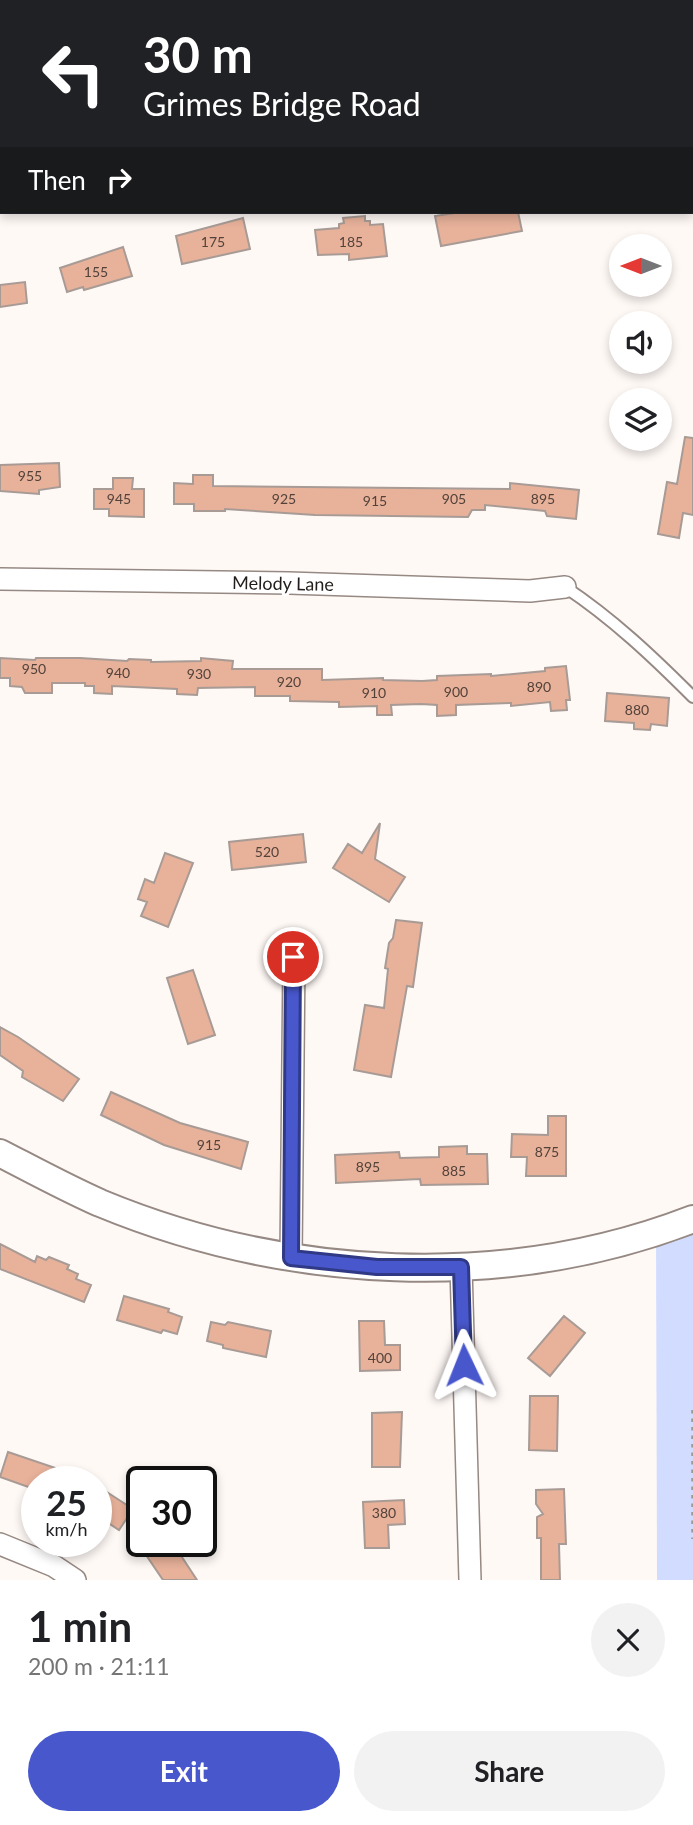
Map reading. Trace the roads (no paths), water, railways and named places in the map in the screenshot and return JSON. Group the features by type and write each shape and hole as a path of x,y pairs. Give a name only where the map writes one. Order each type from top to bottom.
{"street":[{"name":"Melody Lane","path":"0,579 289,583 530,592 565,587"},
{"path":"291,1258 293,957"},
{"path":"0,1153 100,1202 181,1231 291,1258 377,1267 461,1267 540,1259 606,1246 693,1219"},
{"path":"461,1267 470,1580"},
{"path":"0,1544 54,1566 75,1580"}],"lane":[{"path":"565,587 599,609 648,651 693,698"}]}
